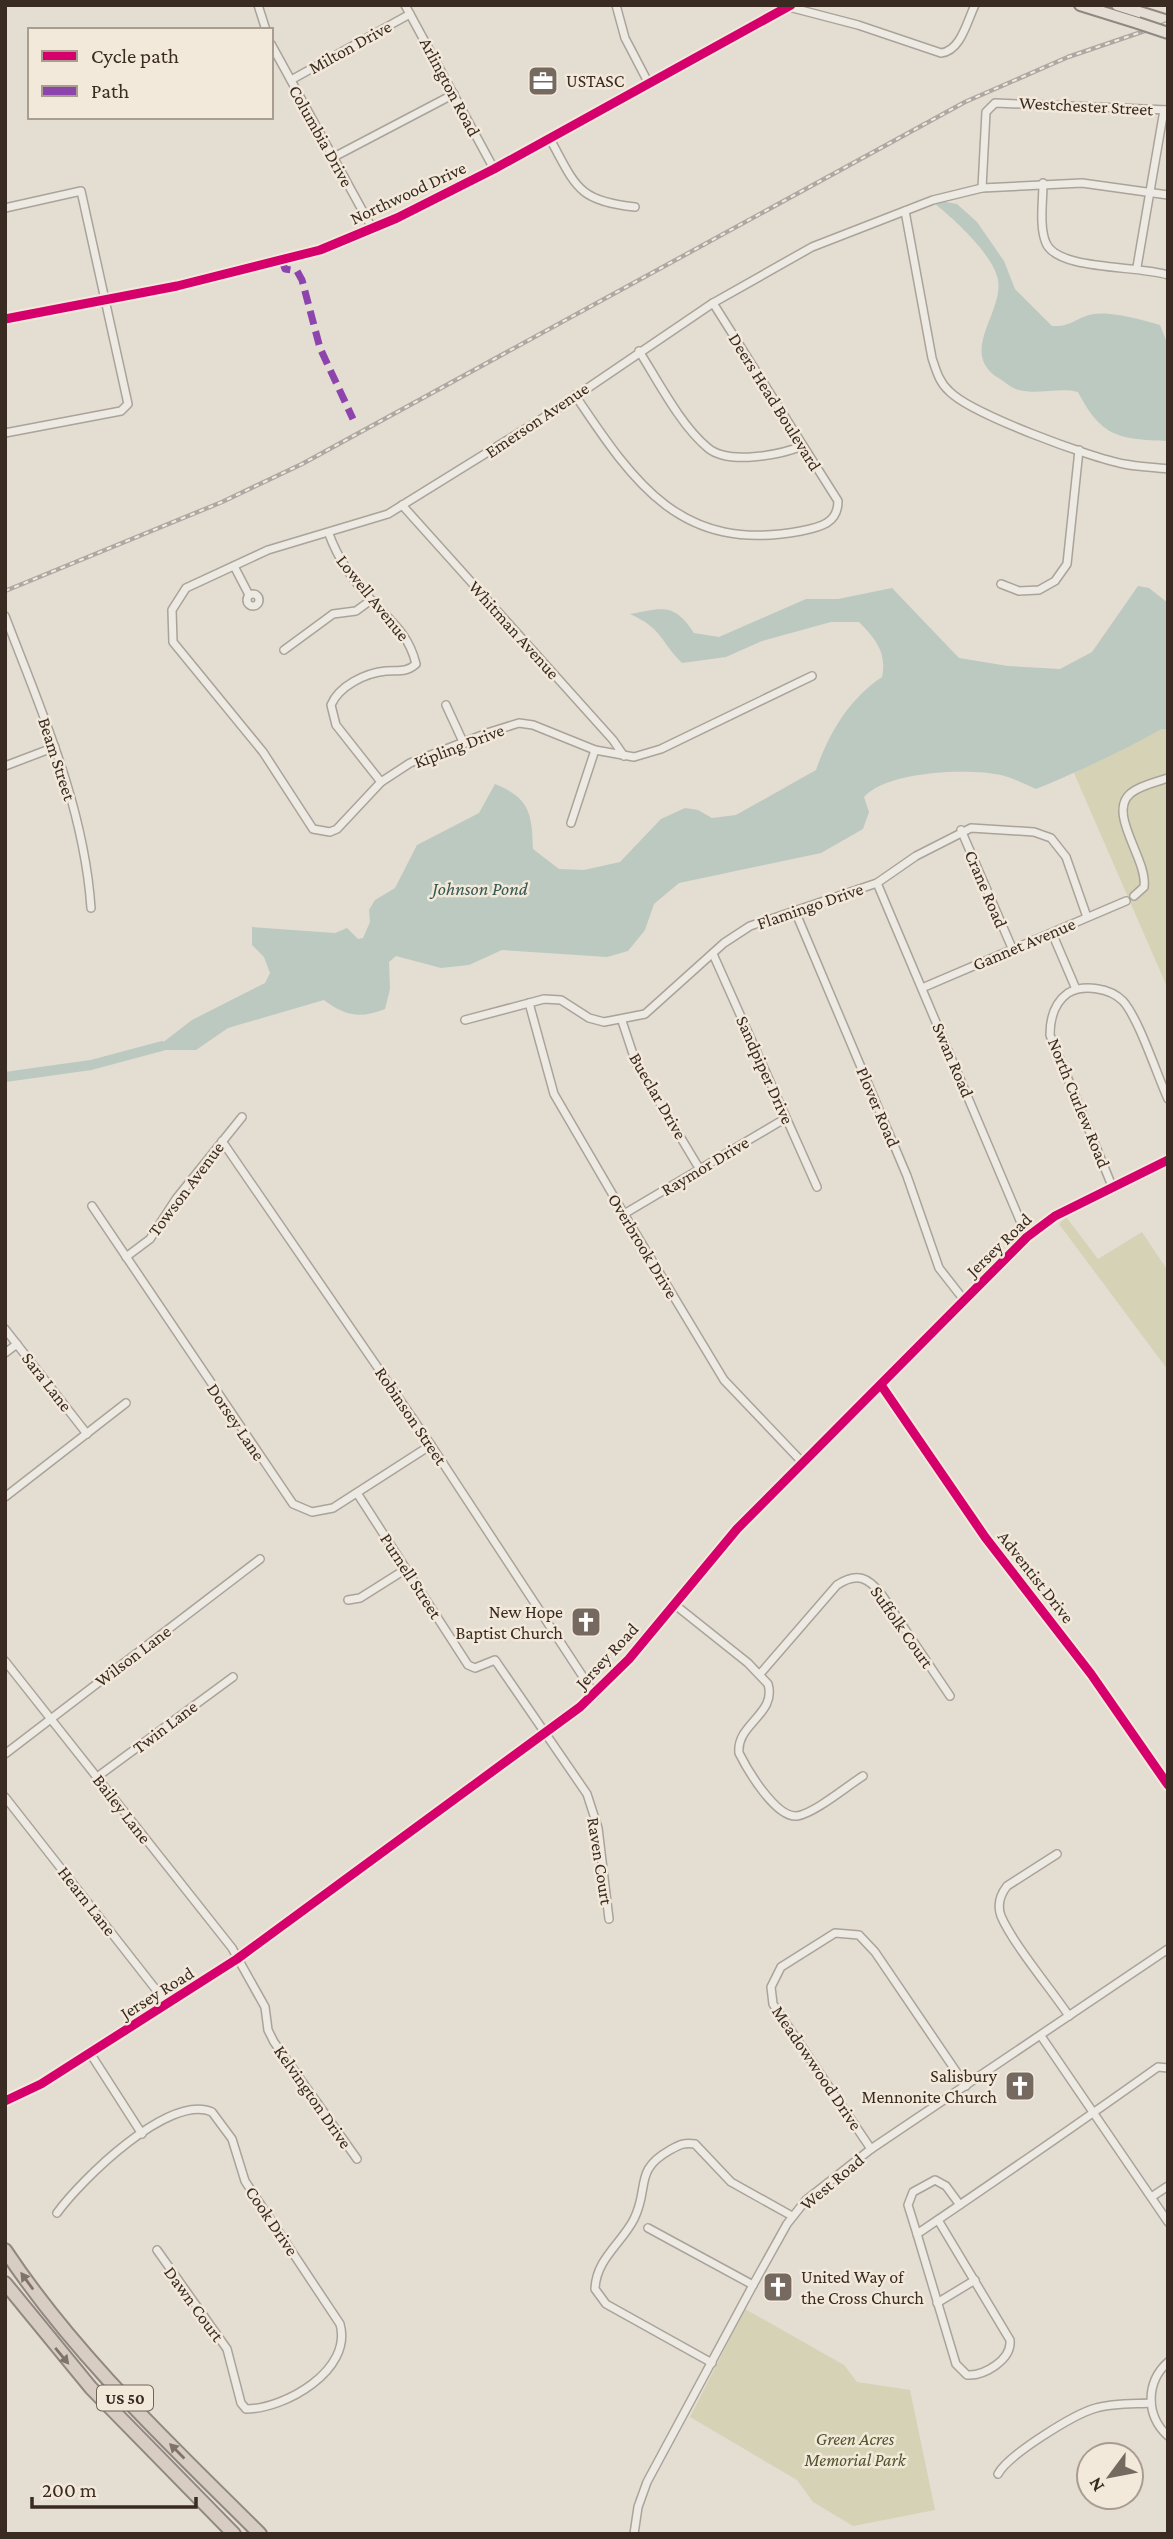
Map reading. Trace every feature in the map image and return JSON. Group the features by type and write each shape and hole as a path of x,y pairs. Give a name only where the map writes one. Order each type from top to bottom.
{"highway":[{"name":"US 50","path":"5,2250 59,2322 105,2376 260,2534"},
{"name":"US 50","path":"5,2283 91,2388 234,2534"}],"main road":[{"path":"1080,5 1168,33"},
{"path":"1117,5 1168,21"}],"street":[{"path":"258,5 265,28"},
{"name":"Arlington Road","path":"405,5 494,169"},
{"path":"616,5 625,38 649,84"},
{"path":"790,6 941,53 948,52 957,45 975,5"},
{"name":"Northwood Drive","path":"5,319 177,286 320,250 372,229 494,169 790,6"},
{"name":"Milton Drive","path":"290,80 410,14"},
{"name":"Columbia Drive","path":"273,48 372,229"},
{"path":"332,158 454,94"},
{"name":"Westchester Street","path":"982,188 986,112 995,103 1166,110"},
{"path":"1137,267 1148,191 1166,110"},
{"path":"550,139 582,191 604,203 635,207"},
{"path":"1043,183 1045,241 1056,256 1073,262 1137,267 1168,275"},
{"name":"Emerson Avenue","path":"318,832 313,830 263,752 173,642 172,610 180,595 195,582 268,550 329,534 388,514 501,445 713,303 812,247 933,200 982,188 1082,183 1168,195"},
{"path":"5,208 81,191 107,299 128,404 125,408 5,433"},
{"path":"905,211 932,358 940,380 963,403 1079,450 1123,464 1168,469"},
{"name":"Deers Head Boulevard","path":"575,395 627,470 642,486 662,503 711,530 757,534 811,529 832,520 838,512 838,500 713,303"},
{"path":"639,351 690,428 708,449 717,453 752,457 802,446"},
{"path":"1001,584 1019,591 1039,590 1055,581 1067,564 1079,450"},
{"name":"Whitman Avenue","path":"402,505 604,730 624,756"},
{"name":"Lowell Avenue","path":"329,534 337,556 371,600 400,627 412,646 416,664 403,672 385,671 360,679 343,690 331,705 336,725 381,782"},
{"path":"234,566 248,593"},
{"path":"284,650 333,614 356,611 371,600"},
{"name":"Beam Street","path":"5,615 55,747 89,875 91,908"},
{"name":"Kipling Drive","path":"318,832 337,829 381,782 411,763 490,732 519,723 533,725 594,750 634,757 661,749 813,676"},
{"path":"446,705 464,744"},
{"path":"5,766 55,747"},
{"path":"571,823 594,750"},
{"path":"1134,896 1144,887 1145,873 1123,820 1123,807 1134,791 1168,778"},
{"name":"Flamingo Drive","path":"622,1021 645,1014 713,954 750,926 877,883 961,831 986,827 1034,832 1051,838 1066,857 1087,917"},
{"name":"Crane Road","path":"961,831 1012,948"},
{"name":"Swan Road","path":"877,883 1027,1237"},
{"name":"Gannet Avenue","path":"922,988 1126,901"},
{"name":"Plover Road","path":"795,911 907,1177 939,1268 964,1300"},
{"path":"1052,933 1076,989 1099,989 1122,1001 1168,1099"},
{"name":"Sandpiper Drive","path":"713,954 817,1187"},
{"name":"North Curlew Road","path":"1076,989 1056,1005 1049,1035 1112,1186"},
{"path":"464,1020 553,999 596,1020 622,1021"},
{"name":"Overbrook Drive","path":"529,1003 554,1094 624,1214 731,1389 803,1463"},
{"name":"Bueclar Drive","path":"622,1021 636,1063 699,1168"},
{"name":"Towson Avenue","path":"126,1257 150,1239 176,1199 242,1117"},
{"name":"Raymor Drive","path":"624,1214 786,1118"},
{"name":"Robinson Street","path":"222,1141 431,1445 595,1695"},
{"name":"Jersey Road","path":"5,2101 41,2084 237,1959 595,1695 737,1529 1027,1237 1055,1216 1168,1160"},
{"name":"Dorsey Lane","path":"92,1206 288,1499 305,1511 319,1512 333,1508 431,1445"},
{"name":"Sara Lane","path":"5,1329 88,1434"},
{"path":"5,1353 17,1344"},
{"name":"Adventist Drive","path":"881,1385 985,1537 1091,1674 1168,1785"},
{"path":"5,1497 127,1404"},
{"name":"Purnell Street","path":"357,1493 468,1665 477,1668 495,1660 544,1734"},
{"name":"Wilson Lane","path":"5,1754 260,1559"},
{"path":"348,1600 360,1598 406,1569"},
{"name":"Suffolk Court","path":"761,1674 837,1585 851,1577 859,1577 866,1578 877,1589 950,1696"},
{"path":"674,1604 761,1674 769,1689 769,1700 742,1736 739,1753 781,1812 792,1816 804,1813 863,1776"},
{"name":"Bailey Lane","path":"5,1661 237,1959"},
{"name":"Twin Lane","path":"97,1777 233,1677"},
{"name":"Raven Court","path":"544,1734 582,1785 592,1806 598,1828 609,1919"},
{"name":"Hearn Lane","path":"5,1797 168,2005"},
{"path":"1057,1854 1007,1886 1001,1893 999,1907 1010,1931 1069,2016"},
{"name":"Meadowwood Drive","path":"871,2149 773,2004 773,1981 777,1971 789,1961 835,1933 859,1935 875,1952 966,2086"},
{"name":"West Road","path":"634,2534 638,2507 647,2482 792,2217 818,2190 871,2149 1168,1949"},
{"name":"Kelvington Drive","path":"237,1959 265,2007 268,2030 274,2042 357,2160"},
{"path":"1041,2036 1153,2196 1168,2222"},
{"path":"90,2053 142,2134"},
{"path":"917,2234 1157,2067 1168,2068"},
{"name":"Cook Drive","path":"57,2213 92,2173 142,2134 187,2109 205,2109 218,2117 232,2139 245,2181 336,2315 343,2332 338,2351"},
{"path":"712,2363 606,2304 594,2289 603,2262 634,2220 646,2168 656,2158 683,2143 695,2144 731,2182 792,2217"},
{"path":"939,2220 1005,2330 1011,2346 1003,2359 983,2372 967,2375 956,2364 908,2205 909,2198 919,2186 928,2181 941,2182 960,2205"},
{"path":"1153,2196 1168,2186"},
{"path":"648,2228 753,2285"},
{"name":"Dawn Court","path":"157,2250 227,2349 241,2403 246,2409 277,2404 302,2392 316,2382 338,2351"},
{"path":"937,2303 975,2280"},
{"path":"1168,2362 1153,2384 1151,2403 1156,2420 1168,2436"},
{"path":"998,2474 1012,2458 1084,2412 1101,2406 1151,2403"}],"green space":[{"path":"1162,729 1168,729 1168,989 1074,773"},
{"path":"1066,1217 1098,1259 1142,1232 1168,1271 1168,1370 1059,1224"},
{"name":"Green Acres Memorial Park","path":"745,2309 844,2365 857,2382 910,2390 935,2510 853,2526 813,2502 797,2480 690,2417"}],"water":[{"path":"941,201 957,204 977,222 1004,261 1015,289 1052,326 1065,325 1088,315 1101,313 1127,316 1160,325 1168,345 1168,441 1137,439 1114,433 1095,419 1078,392 1034,392 1017,389 987,368 982,357 982,344 996,302 997,276 979,246 934,203"},
{"name":"Johnson Pond","path":"1138,586 1149,588 1168,603 1168,729 1162,729 1100,761 1036,789 1001,775 969,772 909,777 875,788 864,797 869,812 863,829 821,853 679,883 654,904 645,930 628,951 607,957 502,950 469,965 441,968 396,956 389,962 390,989 385,1009 360,1015 346,1013 324,1000 228,1028 196,1050 153,1050 192,1020 265,983 270,973 264,957 252,945 252,927 335,933 347,928 358,939 363,938 370,922 369,910 375,900 395,888 417,845 479,813 495,784 507,789 522,801 530,817 533,849 559,869 584,870 620,862 661,819 685,808 698,810 712,818 736,815 816,770 827,743 850,706 882,677 883,661 879,647 859,622 831,622 762,641 726,657 682,663 655,630 630,614 666,610 680,616 694,633 719,637 806,599 838,599 892,588 959,658 1008,666 1060,669 1092,652"}],"waterway":[{"path":"5,1077 91,1065 162,1046"}],"railway":[{"path":"5,591 222,502 302,464 965,102 1068,57 1168,23"}],"marked path":[{"path":"282,261 285,269 297,271 302,280 320,348 353,419"}],"cycle path":[{"path":"5,319 177,286 320,250 397,218 494,169 791,5"},
{"path":"5,2101 41,2084 237,1959 580,1707 629,1659 737,1529 1027,1237 1055,1216 1168,1160"},
{"path":"881,1385 985,1537 1091,1674 1168,1785"}],"place":[{"name":"USTASC","path":"543,81"},
{"name":"New Hope Baptist Church","path":"586,1622"},
{"name":"Salisbury Mennonite Church","path":"1020,2086"},
{"name":"United Way of the Cross Church","path":"778,2287"}]}
